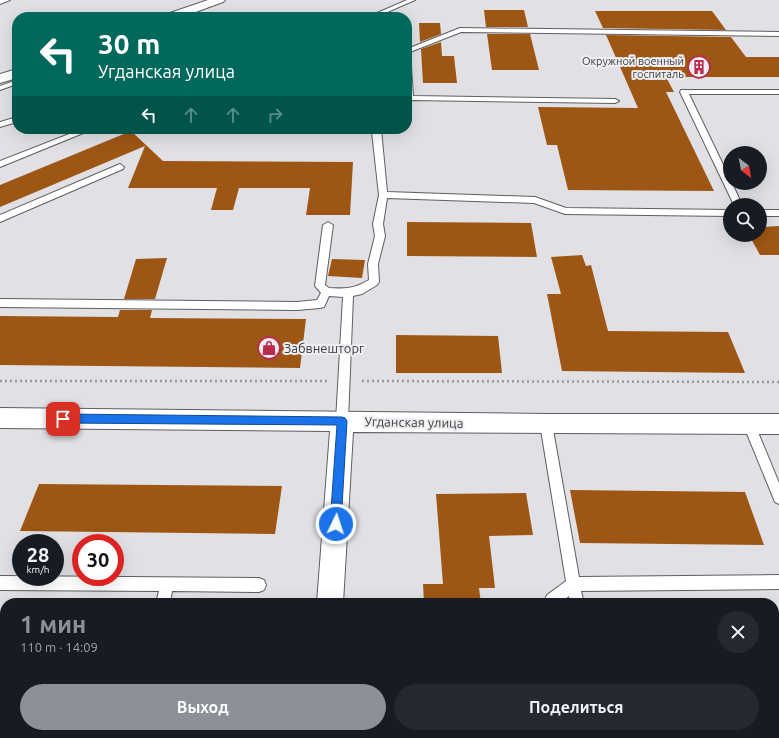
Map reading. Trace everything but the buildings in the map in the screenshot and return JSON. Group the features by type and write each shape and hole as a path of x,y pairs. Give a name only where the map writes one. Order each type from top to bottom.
{"street":[{"path":"186,12 218,0"},
{"path":"0,79 12,75"},
{"name":"Угданская улица","path":"0,418 546,424 779,424"},
{"path":"330,598 342,421"}],"lane":[{"path":"0,2 7,0"},
{"path":"383,12 412,0"},
{"path":"412,49 460,30 779,34"},
{"path":"0,88 12,84"},
{"path":"735,198 684,92 777,92"},
{"path":"412,99 615,101"},
{"path":"0,125 12,121"},
{"path":"0,164 76,134"},
{"path":"328,225 320,286 326,292 348,293 358,291 374,282 373,264 380,236 378,224 383,195 376,134"},
{"path":"0,219 120,166"},
{"path":"383,195 535,200 565,211 723,213"},
{"path":"767,213 779,213"},
{"path":"0,303 297,306 320,304 326,292"},
{"path":"342,421 348,293"},
{"path":"546,424 575,598"},
{"path":"749,424 779,498"},
{"path":"555,598 573,584 779,582"},
{"path":"0,583 259,585"},
{"path":"164,598 167,584"}],"path":[{"path":"0,381 779,382"}],"place":[{"name":"Окружной военный госпиталь","path":"699,67"},
{"name":"Забвнешторг","path":"269,348"}],"route":[{"path":"63,419 342,421 336,524"}]}
